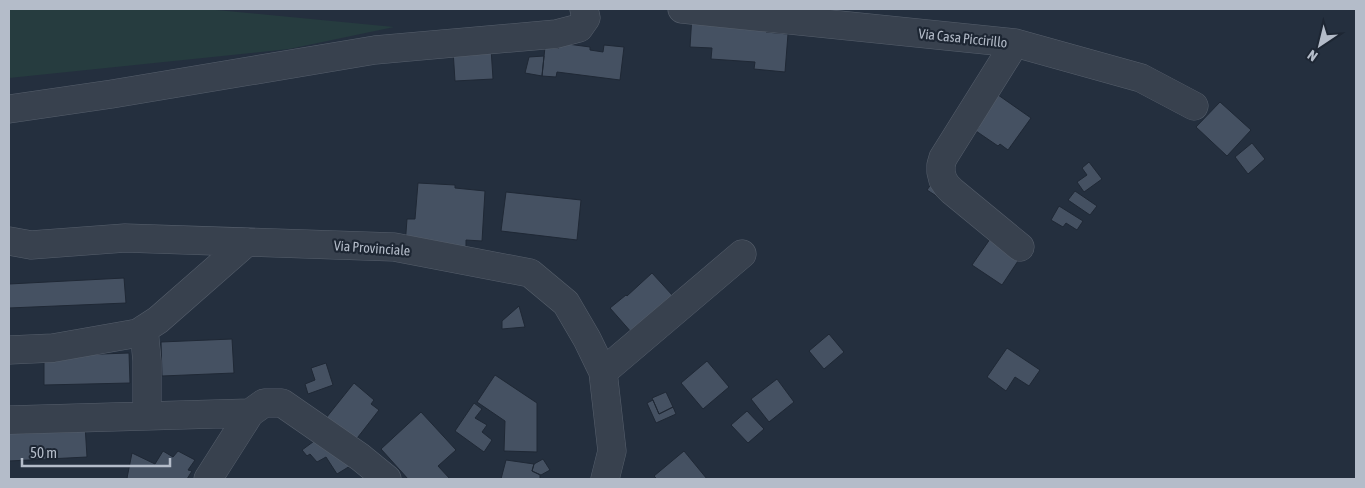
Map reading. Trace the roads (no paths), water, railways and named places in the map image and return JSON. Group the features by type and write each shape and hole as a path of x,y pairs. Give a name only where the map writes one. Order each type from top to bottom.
{"street":[{"path":"9,109 112,94 375,50 556,34 579,28 586,18 584,9"},
{"name":"Via Casa Piccirillo","path":"682,9 1015,43 940,165 942,180 952,191 1020,247"},
{"path":"1015,43 1141,78 1194,106"},
{"name":"Via Provinciale","path":"9,241 31,245 126,238 394,247 530,273 566,304 587,339 603,372 612,451 605,479"},
{"path":"9,350 53,348 138,333 158,320 247,242"},
{"path":"603,372 742,254"},
{"path":"144,329 147,362 147,416"},
{"path":"208,479 250,413 264,403 282,403 387,479"},
{"path":"9,420 250,413"}]}
